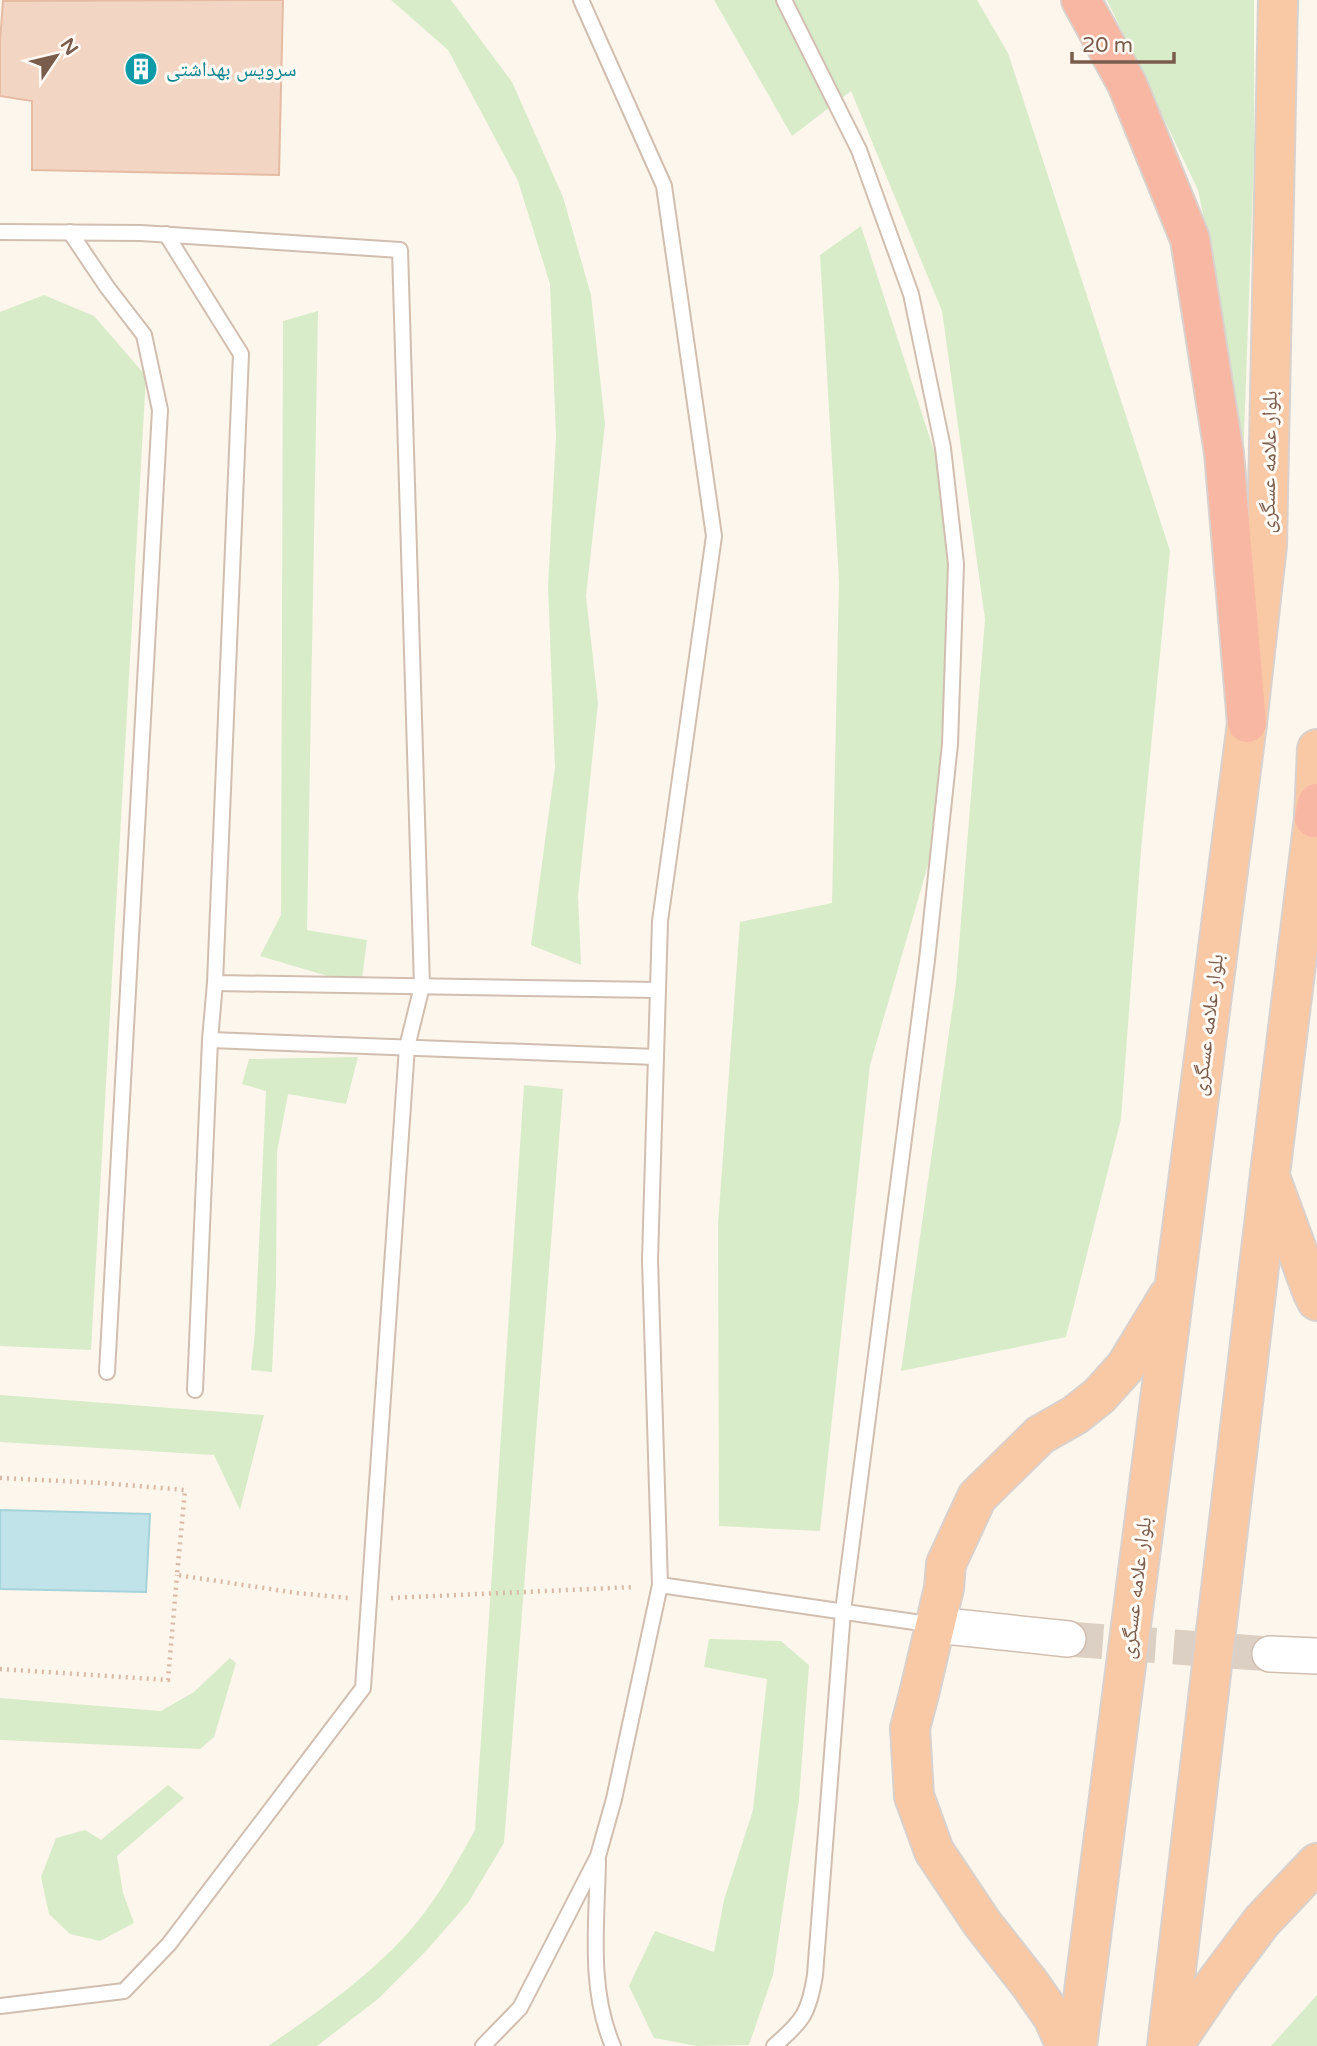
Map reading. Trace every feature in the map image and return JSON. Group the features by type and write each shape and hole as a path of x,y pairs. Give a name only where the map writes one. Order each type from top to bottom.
{"highway":[{"path":"1081,0 1127,85 1191,239 1224,453 1247,723"},
{"name":"بلوار علامه عسگری","path":"1077,2046 1247,723 1267,545 1278,0"},
{"path":"1167,2046 1270,1174 1316,810 1317,749"},
{"path":"1270,1174 1317,1301"},
{"path":"1066,2046 1053,2017 982,1923 934,1851 914,1796 910,1728 936,1625 946,1564 977,1497 1040,1435 1075,1415 1099,1396 1126,1366 1175,1287"},
{"path":"1173,2046 1262,1921 1317,1863"}],"street":[{"path":"936,1625 1068,1639"},
{"path":"1270,1654 1317,1656"}],"lane":[{"path":"483,2046 520,2008 598,1856 614,1799 660,1585 650,1260 660,921 714,536 664,186 581,0"},
{"path":"774,2046 797,2026 811,2001 815,1975 843,1611 927,960 950,744 956,564 943,447 911,294 859,150 784,0"},
{"path":"0,232 166,234 400,250 422,986 407,1047 363,1688 169,1944 124,1991 0,2006"},
{"path":"70,232 107,288 144,335 160,410 107,1372"},
{"path":"166,234 240,354 215,983 194,1390"},
{"path":"215,983 658,990"},
{"path":"210,1040 656,1057"},
{"path":"660,1585 936,1625"},
{"path":"598,1856 596,1972 603,2024 613,2046"}],"path":[{"path":"0,1478 185,1490 168,1679 0,1670"},
{"path":"177,1575 297,1593 369,1600 660,1585"}],"green space":[{"path":"391,0 451,0 512,82 563,197 591,295 605,424 586,596 598,703 578,896 581,965 531,945 555,767 548,586 556,436 550,284 518,181 448,50"},
{"path":"714,0 977,0 1008,53 1170,551 1141,850 1121,1119 1066,1337 901,1371 956,983 985,619 942,311 851,91 792,136"},
{"path":"1107,0 1254,0 1254,157 1243,464 1219,294 1198,190"},
{"path":"861,226 953,509 936,838 870,1065 820,1531 719,1526 718,1224 740,922 832,903 839,581 820,255"},
{"path":"44,295 94,316 146,376 91,1350 0,1346 0,312"},
{"path":"318,311 307,930 367,940 361,986 260,956 281,915 283,321"},
{"path":"358,1057 346,1104 288,1094 277,1152 272,1372 251,1370 266,1091 242,1084 249,1059"},
{"path":"524,1085 563,1089 504,1843 468,1903 426,1951 378,1999 317,2046 268,2046 323,2008 392,1950 436,1897 475,1830"},
{"path":"0,1395 264,1415 240,1510 214,1455 0,1442"},
{"path":"709,1639 781,1641 809,1665 799,1800 773,1975 749,2045 697,2046 654,2038 629,1986 655,1931 714,1952 724,1900 753,1810 767,1679 704,1667"},
{"path":"230,1658 236,1663 214,1737 200,1749 0,1740 0,1698 161,1711 194,1692"},
{"path":"168,1785 184,1798 117,1856 123,1893 134,1923 100,1941 70,1934 49,1914 41,1877 56,1838 85,1830 101,1840"},
{"path":"1317,1995 1317,2046 1271,2046"}],"water":[{"path":"0,1510 150,1514 146,1592 0,1589"}],"building":[{"name":"سرویس بهداشتی","path":"283,0 279,175 32,170 32,101 0,96 3,1"}],"tunnel":[{"path":"1068,1639 1270,1654"}],"place":[{"name":"سرویس بهداشتی","path":"141,69"}]}
